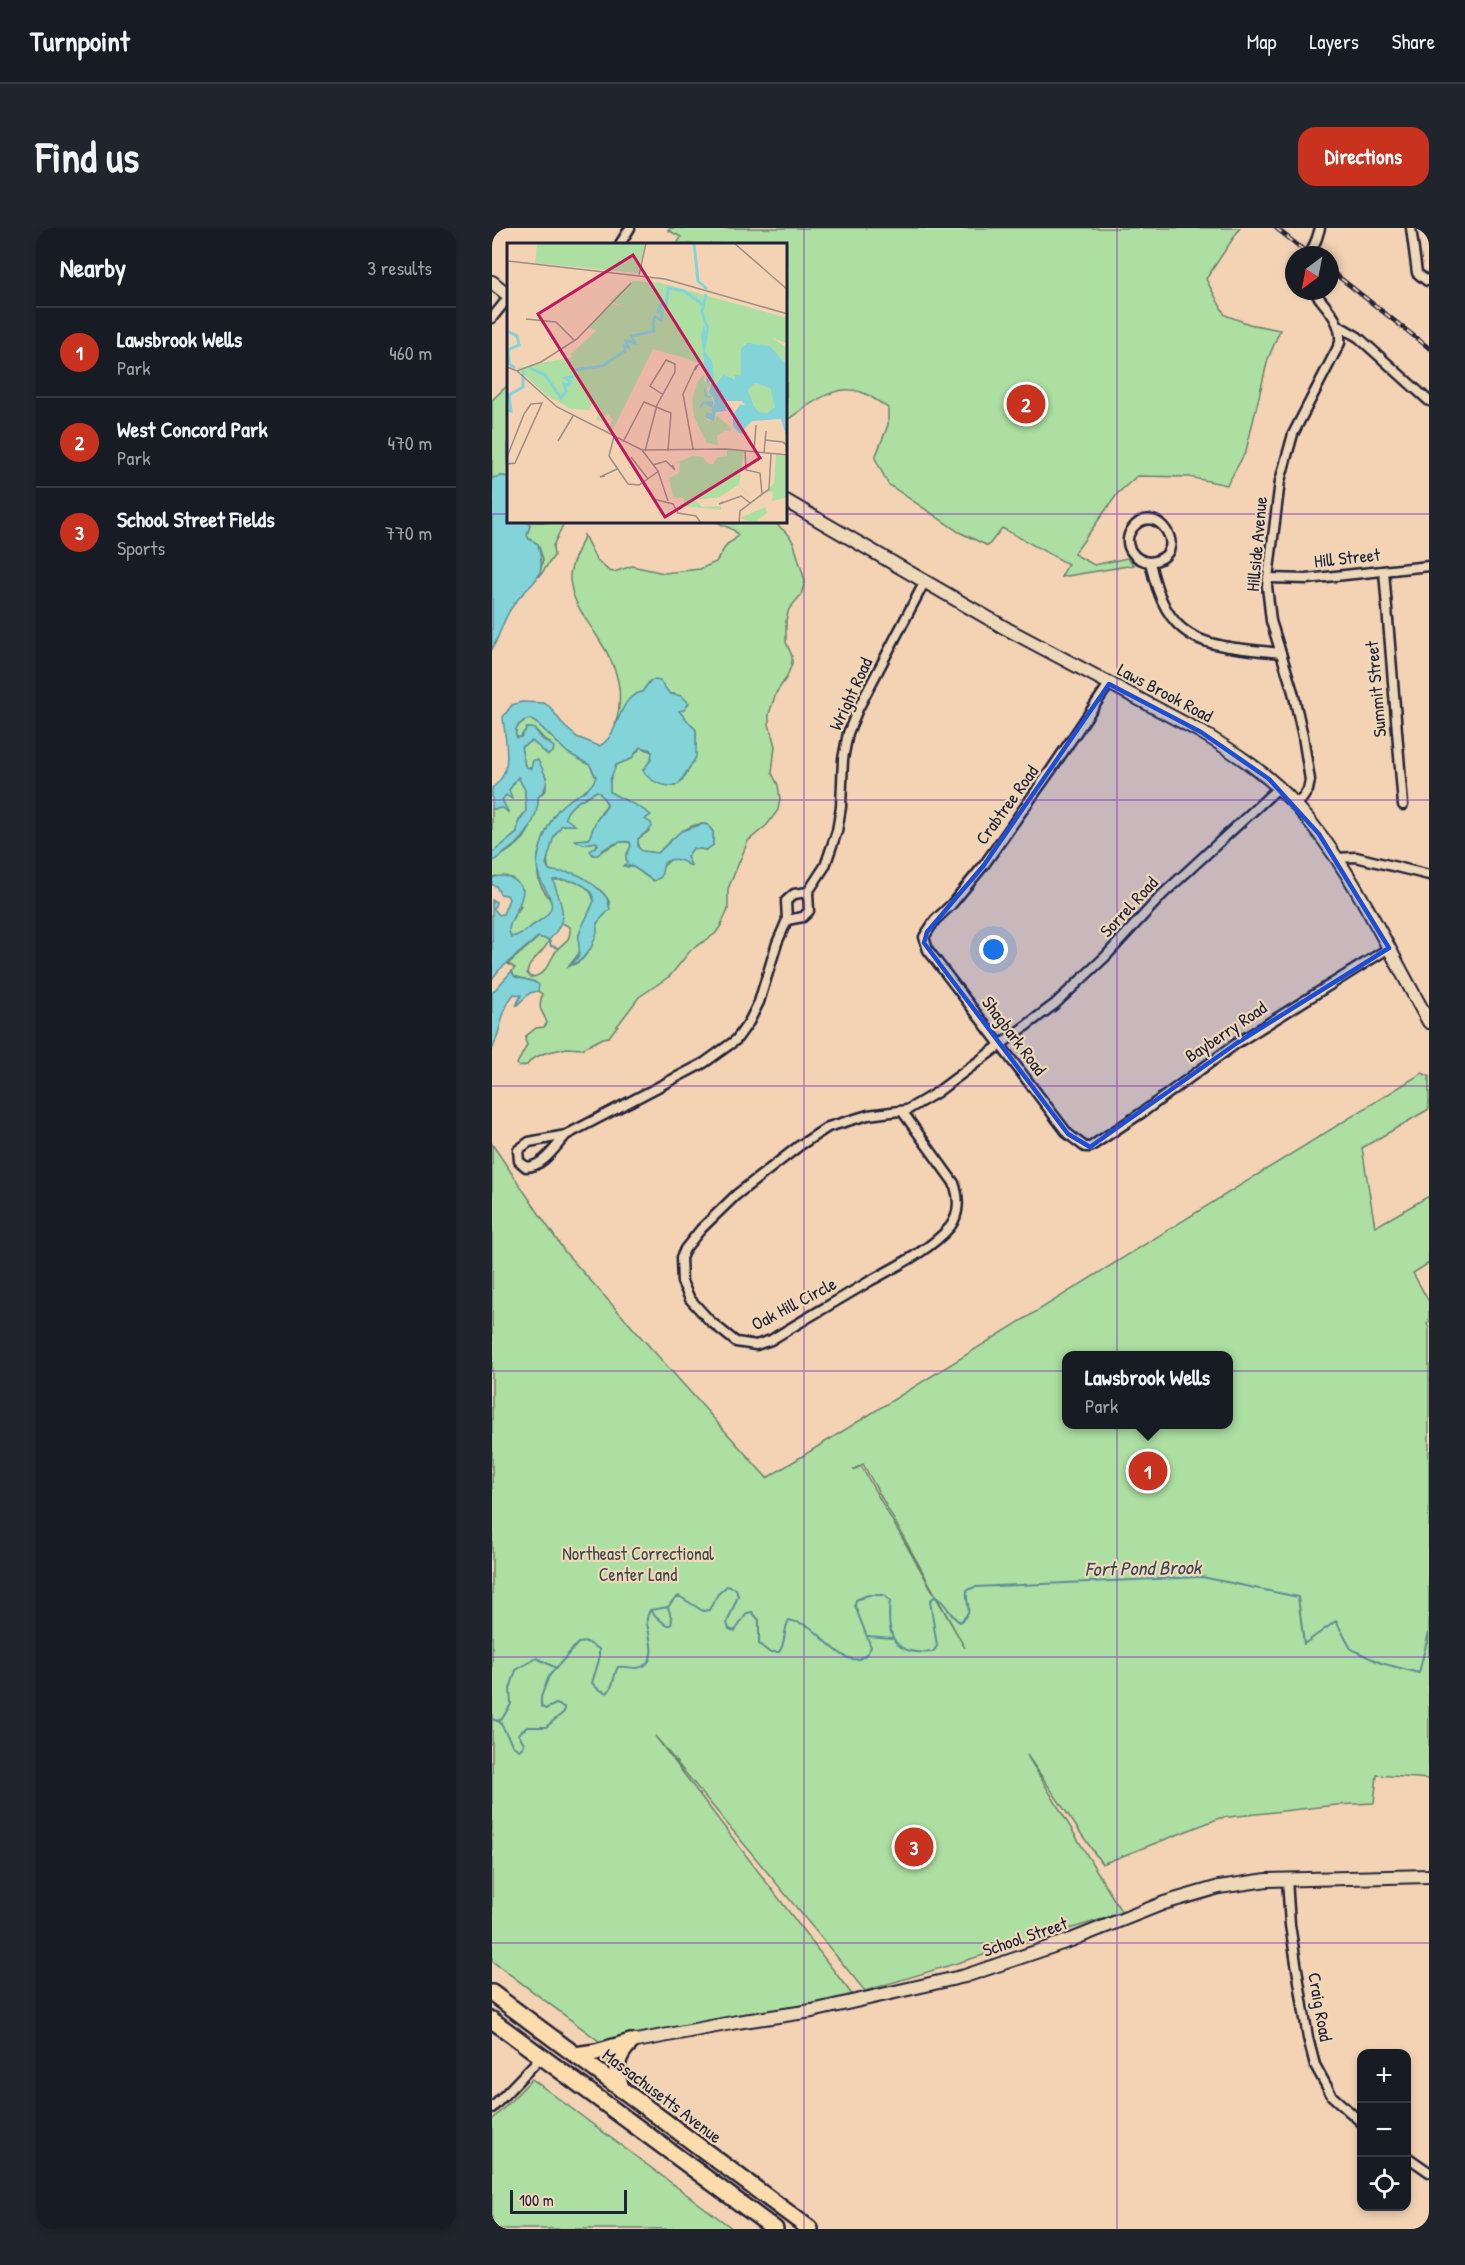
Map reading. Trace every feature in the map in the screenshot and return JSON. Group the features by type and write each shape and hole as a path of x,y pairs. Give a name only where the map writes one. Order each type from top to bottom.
{"highway":[{"name":"Massachusetts Avenue","path":"492,1993 810,2229"},
{"path":"492,2020 775,2229"},
{"path":"575,2055 596,2052 631,2042"},
{"path":"622,2090 617,2078 616,2067 623,2050 631,2042"}],"street":[{"path":"621,243 630,228"},
{"path":"1314,246 1320,228"},
{"path":"1411,228 1417,273 1429,279"},
{"path":"492,282 507,295"},
{"path":"492,318 507,297"},
{"path":"1321,300 1339,326 1358,337 1429,401"},
{"name":"Hillside Avenue","path":"1295,803 1302,799 1308,790 1310,780 1293,692 1268,604 1268,578 1276,506 1287,452 1303,412 1340,343 1339,326"},
{"name":"Laws Brook Road","path":"788,502 924,583 1230,749 1295,803 1336,858 1361,897 1429,1022"},
{"path":"1148,520 1157,521 1164,526 1170,538 1170,547 1166,555 1150,562 1142,561 1135,556 1128,540 1130,532 1136,525 1148,520"},
{"path":"1150,562 1155,585 1163,605 1173,620 1187,632 1203,641 1221,646 1281,653"},
{"name":"Hill Street","path":"1268,578 1306,579 1429,566"},
{"name":"Summit Street","path":"1384,570 1403,805"},
{"name":"Wright Road","path":"787,920 806,915 810,906 808,892 825,866 837,831 841,807 843,759 850,727 924,583"},
{"name":"Crabtree Road","path":"924,939 935,920 951,905 984,865 1052,770 1109,684"},
{"name":"Sorrel Road","path":"1001,1045 1055,1004 1080,981 1171,887 1278,788"},
{"path":"1336,858 1356,858 1429,875"},
{"name":"Wright Road","path":"566,1135 539,1163 526,1167 519,1161 518,1150 529,1142 566,1135 704,1063 736,1040 755,1012 777,943 787,920 785,905 788,898 794,894 808,892"},
{"name":"Shagbark Road","path":"924,939 928,950 1068,1134 1085,1148"},
{"name":"Bayberry Road","path":"1085,1148 1104,1139 1237,1043 1389,948"},
{"name":"Oak Hill Circle","path":"902,1111 954,1183 958,1192 958,1204 951,1226 930,1245 771,1340 756,1345 747,1345 736,1342 726,1335 690,1299 682,1282 680,1268 685,1249 701,1229 736,1195 799,1146 828,1127 868,1115 902,1111 936,1093 1001,1045"},
{"name":"School Street","path":"631,2042 737,2022 812,2011 956,1978 1052,1947 1187,1896 1242,1882 1429,1876"},
{"name":"Craig Road","path":"1287,1879 1290,1925 1308,2038 1315,2065 1332,2096 1357,2118"},
{"path":"492,2108 541,2056"},
{"path":"1408,2157 1429,2172"}],"highlighted area":[{"path":"1109,684 1201,732 1269,779 1319,834 1389,948 1237,1043 1090,1147 1068,1134 924,943 927,932 984,865"}],"green space":[{"path":"670,228 1240,228 1206,279 1225,315 1249,324 1280,330 1268,359 1246,451 1227,485 1189,477 1137,476 1118,493 1074,554 1094,565 1127,558 1134,565 1061,577 1068,564 1002,528 988,546 959,532 888,484 875,458 888,425 888,408 870,396 855,390 833,392 788,419 788,243 678,243 681,237 668,230"},
{"path":"507,386 507,477 492,478 492,400"},
{"path":"721,524 776,524 789,535 794,544 805,581 801,595 789,609 786,620 786,642 792,656 792,663 787,677 776,693 769,714 769,724 775,746 772,773 778,785 780,799 778,810 767,825 748,841 728,889 728,910 715,934 691,950 670,976 639,997 609,1037 582,1049 567,1048 545,1053 532,1059 527,1065 519,1067 517,1064 527,1045 526,1036 536,1028 544,1027 547,1023 540,1007 542,994 538,991 538,985 514,976 512,971 515,968 508,964 539,937 549,940 528,968 527,973 530,977 535,977 543,972 556,951 568,939 570,927 562,923 552,880 572,881 584,886 589,890 594,901 579,935 580,952 569,966 582,960 586,955 597,924 610,904 606,896 592,885 549,870 548,853 555,834 562,825 573,825 564,818 566,813 587,796 597,791 600,792 607,804 596,821 589,839 577,840 583,844 597,842 596,848 600,852 620,842 630,842 631,846 626,856 627,864 624,865 632,866 650,879 671,859 681,860 691,866 687,857 693,848 706,850 713,845 713,832 708,825 701,824 681,832 658,853 641,851 638,847 638,839 649,831 645,819 650,815 610,792 610,780 616,765 631,759 641,747 652,752 651,760 643,770 648,777 666,785 675,786 681,782 692,761 696,730 680,713 675,694 670,694 650,681 642,692 630,699 615,725 619,703 618,682 606,651 581,612 571,588 570,573 573,562 584,535 596,559 609,571 614,572 632,566 664,573 700,569 716,562 727,544 738,535 734,530"},
{"path":"530,525 563,525 553,546 554,556 539,577 543,559 538,544 529,539 527,535"},
{"path":"530,719 568,753 590,765 596,778 589,788 558,810 538,855 538,877 552,902 551,911 524,932 511,937 509,928 521,906 496,876 492,878 492,862 524,838 530,828 538,797 546,790 546,777 540,767 528,769 525,766 521,747 532,740 540,746 541,750 550,743 531,728 527,728 519,739 515,734 520,724"},
{"path":"518,777 525,790 526,811 519,820 517,833 492,853 492,809 503,808 508,812 502,800 506,795 511,798 509,790"},
{"name":"Northeast Correctional Center Land","path":"1422,1073 1429,1076 1429,1109 1362,1148 1375,1227 1429,1196 1429,1263 1413,1273 1429,1302 1429,1322 1427,1324 1429,1328 1429,1779 1377,1775 1374,1803 1220,1818 1102,1864 1027,1755 1122,1913 865,1991 655,1736 857,2001 607,2047 492,1961 492,1144 565,1252 767,1478","holes":["863,1464 965,1648 861,1466 853,1470"]},
{"path":"532,2079 733,2229 492,2229 492,2120"}],"water":[{"path":"507,477 507,524 530,525 527,535 529,539 538,544 541,567 536,580 509,612 492,649 492,478"},
{"path":"650,681 660,681 670,694 682,696 689,703 684,710 679,711 696,730 696,757 679,784 669,786 649,778 643,770 651,760 652,752 640,747 631,759 616,765 610,780 610,792 651,815 645,819 651,823 652,827 638,839 638,847 642,851 658,853 681,831 703,824 708,825 713,832 713,845 706,850 693,848 687,857 692,867 678,860 664,863 661,877 654,881 632,866 623,866 627,863 626,856 631,846 630,842 612,844 598,855 593,855 590,851 598,845 597,842 583,844 574,840 589,839 607,803 597,791 582,799 573,805 565,818 575,825 562,825 554,836 546,864 549,870 573,873 582,877 607,898 610,909 597,923 597,933 591,948 581,960 566,968 579,954 580,932 594,901 589,890 584,886 572,881 553,880 562,911 560,925 556,932 549,940 538,937 499,970 492,979 492,900 496,902 494,909 499,915 503,914 509,899 507,895 500,894 496,886 492,885 492,878 502,876 510,878 517,882 523,890 520,903 511,921 509,932 511,937 521,934 546,916 551,909 551,902 537,869 545,835 551,820 560,808 587,789 596,777 590,765 568,753 538,724 530,719 523,721 517,728 517,738 521,737 527,728 533,728 554,747 553,752 548,755 532,741 521,747 525,766 531,769 533,760 538,760 545,775 546,784 538,797 535,816 527,832 518,843 492,862 492,853 517,833 518,823 526,811 525,790 518,777 509,790 512,799 506,795 502,800 509,813 503,808 492,809 492,788 504,774 506,765 503,717 512,705 521,702 544,703 577,737 599,746 611,734 627,701 642,692"},
{"path":"512,971 514,976 539,985 538,991 530,993 516,1006 521,995 514,994 506,1007 492,1050 492,993"}],"waterway":[{"path":"549,940 551,946 558,948"},
{"name":"Fort Pond Brook","path":"492,1719 500,1722 513,1746 519,1750 524,1743 518,1734 527,1727 546,1727 564,1712 564,1707 556,1704 545,1709 541,1706 541,1697 549,1676 578,1643 587,1642 599,1649 599,1660 592,1683 607,1693 618,1667 637,1668 649,1662 651,1643 647,1619 650,1610 668,1607 679,1596 703,1611 709,1610 718,1594 727,1586 736,1589 738,1596 727,1623 729,1629 735,1631 747,1613 752,1612 759,1620 759,1644 769,1652 779,1652 781,1649 789,1620 808,1626 839,1653 856,1659 864,1656 871,1647 855,1606 856,1600 868,1595 884,1595 890,1601 889,1624 895,1641 909,1651 933,1652 937,1646 930,1601 934,1597 938,1599 960,1622 968,1611 967,1590 975,1587 1202,1577 1298,1597 1304,1644 1336,1621 1351,1649 1381,1663 1419,1673 1429,1632"},
{"name":"Fort Pond Brook","path":"650,1611 666,1625 671,1625 672,1620 668,1607"},
{"name":"Fort Pond Brook","path":"868,1636 892,1638"},
{"name":"Fort Pond Brook","path":"497,1721 502,1719 511,1704 510,1689 516,1670 537,1658 556,1668"}],"railway":[{"path":"1276,228 1299,246"},
{"path":"1339,277 1429,348"}],"place":[{"name":"West Concord Park","path":"1026,404"},
{"name":"Lawsbrook Wells","path":"1148,1471"},
{"name":"School Street Fields","path":"914,1847"}]}
